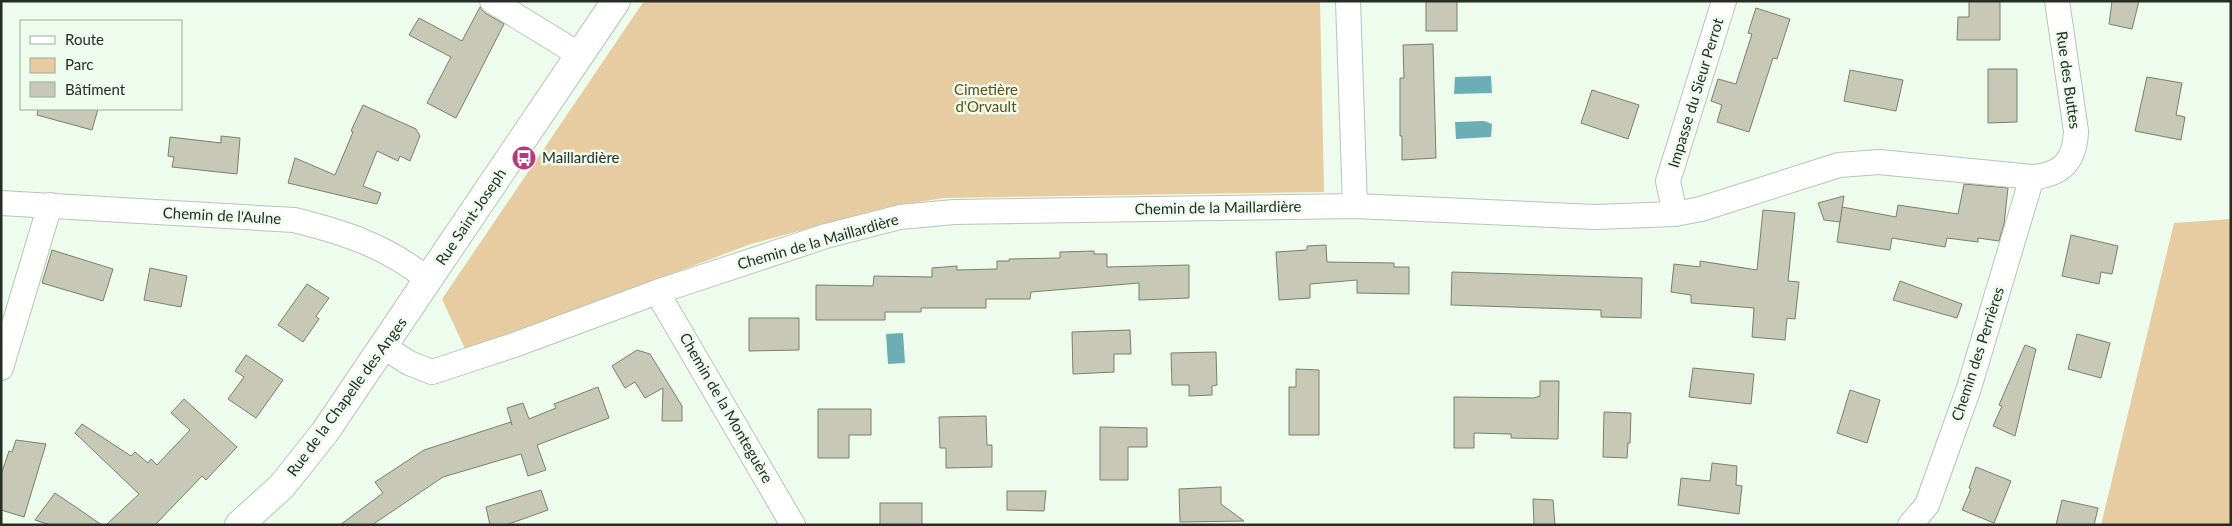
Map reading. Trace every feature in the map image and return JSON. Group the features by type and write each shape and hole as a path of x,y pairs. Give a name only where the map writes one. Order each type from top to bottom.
{"main road":[{"name":"Rue Saint-Joseph","path":"410,308 616,1"},
{"name":"Rue de la Chapelle des Anges","path":"238,525 282,486 325,432 410,308"}],"street":[{"path":"492,1 580,54"},
{"path":"1348,1 1355,206"},
{"name":"Impasse du Sieur Perrot","path":"1675,214 1668,180 1724,1"},
{"name":"Rue des Buttes","path":"2056,1 2076,131 2076,144 2070,158"},
{"name":"Chemin de la Maillardière","path":"384,347 409,362 432,372 514,345 657,292 826,236 900,217 954,212 1355,206 1595,217 1675,214 1701,209 1839,166 1879,162 2032,178 2048,176 2062,168 2070,158"},
{"name":"Chemin des Perrières","path":"1910,525 1927,505 1965,397 2032,178"},
{"name":"Chemin de l'Aulne","path":"1,202 294,220 341,232 385,251 415,269 429,281"},
{"path":"1,368 50,205"},
{"name":"Chemin de la Monteguère","path":"657,292 793,525"}],"green space":[{"name":"Cimetière d'Orvault","path":"644,1 1320,1 1324,192 944,198 887,207 751,244 466,351 442,299"},
{"path":"2231,219 2231,525 2101,525 2174,223"}],"water":[{"path":"1491,76 1492,93 1454,94 1455,77"},
{"path":"1484,121 1492,124 1491,137 1456,139 1455,122"},
{"path":"903,333 905,363 888,364 886,334"}],"building":[{"path":"1426,1 1457,1 1457,31 1426,31"},
{"path":"1969,1 2000,1 2000,40 1957,40 1958,17 1969,17"},
{"path":"2112,1 2139,1 2132,29 2109,24"},
{"path":"480,7 485,13 504,24 456,118 427,103 451,57 409,35 419,18 462,41"},
{"path":"1756,8 1790,19 1777,59 1773,58 1749,132 1717,122 1722,105 1711,101 1718,79 1736,84 1752,34 1748,33"},
{"path":"1433,44 1436,158 1402,160 1400,78 1404,78 1403,45"},
{"path":"1988,69 2017,69 2017,122 1988,123"},
{"path":"1850,70 1903,80 1896,111 1844,101"},
{"path":"2147,77 2182,83 2176,115 2185,117 2181,140 2135,131"},
{"path":"1592,90 1639,105 1628,139 1581,123"},
{"path":"363,105 416,129 420,136 410,161 400,156 398,161 377,151 363,186 381,193 377,204 288,183 295,158 335,175"},
{"path":"38,110 98,110 92,130 37,115"},
{"path":"221,136 240,138 237,174 172,167 174,157 168,156 170,137 221,143"},
{"path":"1964,184 2008,188 2004,224 1999,241 1978,238 1978,242 1947,238 1945,247 1892,238 1890,250 1837,242 1842,207 1896,217 1898,205 1958,214"},
{"path":"1844,196 1840,222 1824,220 1818,203"},
{"path":"1763,210 1795,213 1788,281 1799,282 1795,319 1787,318 1785,340 1752,337 1754,308 1691,303 1691,295 1671,292 1674,264 1700,267 1700,261 1757,270"},
{"path":"2071,235 2118,246 2112,274 2101,272 2099,284 2062,276"},
{"path":"1326,245 1327,262 1394,263 1394,267 1409,267 1409,294 1357,293 1357,280 1310,284 1310,298 1279,300 1276,252 1307,250 1307,246"},
{"path":"52,250 113,269 103,301 42,283"},
{"path":"1094,251 1094,254 1107,254 1107,267 1189,265 1189,298 1139,300 1139,283 1031,292 1030,299 986,299 986,308 921,308 921,312 885,312 885,320 816,320 816,285 873,286 874,276 932,277 932,268 957,266 957,270 997,269 997,261 1060,258 1060,252"},
{"path":"150,268 187,276 181,307 144,300"},
{"path":"1452,272 1642,278 1641,318 1601,317 1601,310 1451,305"},
{"path":"1900,281 1962,304 1957,318 1893,300"},
{"path":"307,284 329,298 316,316 319,319 303,342 278,325"},
{"path":"749,318 799,318 799,350 749,351"},
{"path":"1130,330 1131,354 1114,354 1114,372 1073,374 1072,332"},
{"path":"2077,334 2110,343 2101,378 2068,369"},
{"path":"2025,345 2036,349 2015,436 1993,426 2002,406 1999,405"},
{"path":"637,350 650,354 682,406 682,421 662,421 663,388 645,398 635,382 625,388 612,366"},
{"path":"1216,352 1217,385 1212,386 1212,395 1189,396 1189,385 1172,385 1171,353"},
{"path":"246,355 283,380 256,418 228,399 244,377 235,371"},
{"path":"1693,368 1754,374 1751,404 1689,397"},
{"path":"1296,369 1319,370 1319,435 1289,435 1289,387 1296,387"},
{"path":"1540,381 1559,381 1558,439 1511,438 1511,434 1474,433 1474,448 1454,448 1454,397 1534,398 1540,396"},
{"path":"598,387 609,418 537,445 546,470 528,476 521,454 443,477 372,525 340,525 383,493 375,482 424,450 511,422 512,425 507,408 523,403 529,419 556,408 554,404"},
{"path":"1850,390 1880,400 1867,443 1837,433"},
{"path":"184,399 237,447 206,480 202,476 155,525 106,525 139,494 75,433 82,424 131,456 135,452 148,463 151,459 157,465 190,430 171,413"},
{"path":"818,409 871,409 871,435 849,435 849,458 818,458"},
{"path":"1604,412 1631,413 1630,443 1628,443 1627,458 1603,457"},
{"path":"986,416 987,445 992,445 992,467 946,468 946,448 940,448 939,417"},
{"path":"1100,427 1147,428 1147,447 1128,447 1128,480 1100,480"},
{"path":"16,440 46,444 24,517 1,510 1,475 9,451 12,452"},
{"path":"1712,463 1737,466 1736,485 1742,486 1739,514 1678,505 1681,478 1710,481"},
{"path":"1976,467 2011,481 1994,523 1962,510 1971,489 1969,488"},
{"path":"1221,487 1221,504 1244,521 1180,522 1179,489"},
{"path":"541,490 548,510 506,525 490,525 486,507"},
{"path":"1007,491 1046,491 1044,511 1007,510"},
{"path":"55,493 102,525 50,525 35,520"},
{"path":"1533,499 1553,500 1555,525 1534,525"},
{"path":"2062,500 2098,508 2094,525 2056,525"},
{"path":"880,503 922,503 922,525 880,525"}],"place":[{"name":"Maillardière","path":"524,158"}]}
